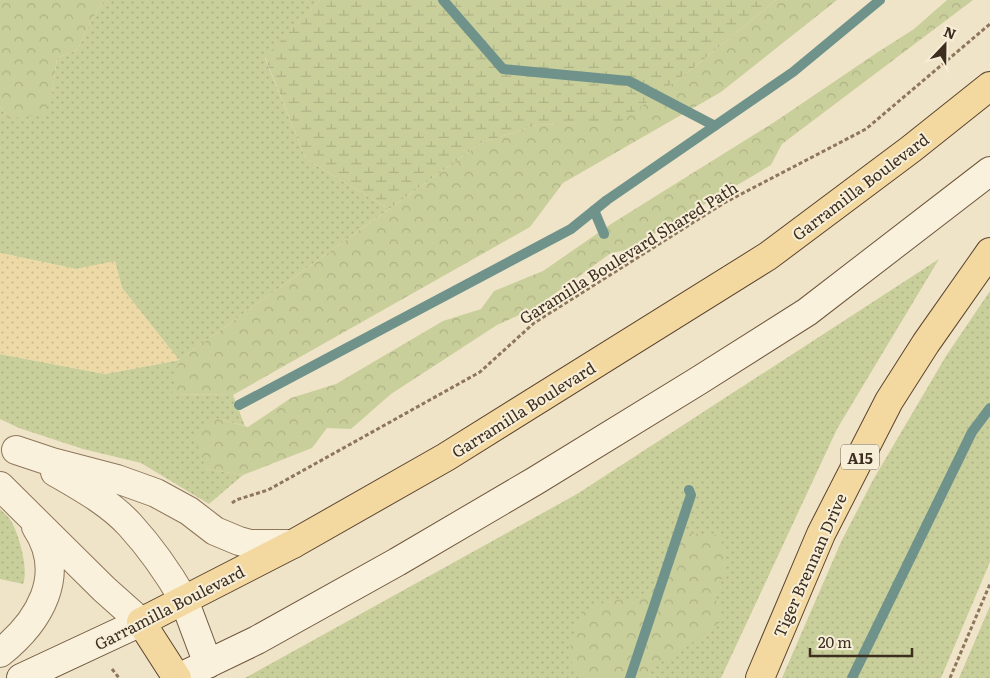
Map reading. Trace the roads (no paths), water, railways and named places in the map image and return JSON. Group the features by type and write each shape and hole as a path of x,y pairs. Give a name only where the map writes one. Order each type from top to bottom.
{"main road":[{"name":"Garramilla Boulevard","path":"142,622 294,544 454,452 768,256 911,149 990,86"},
{"name":"Tiger Brennan Drive","path":"760,678 821,534 890,400 926,344 990,252"},
{"path":"142,622 178,678"}],"street":[{"path":"178,678 257,640 397,562 535,481 698,381 807,312 990,171"},
{"path":"8,447 52,462 117,478 148,489 189,512 215,531 239,542 250,544 294,544"},
{"path":"8,447 84,489 112,509 130,525 172,580 184,600 208,664"},
{"path":"0,486 104,589 142,622"},
{"path":"0,653 23,633 32,622 42,605 50,574 49,559 41,534 22,506"},
{"name":"Garramilla Boulevard","path":"22,678 142,622"}],"waterway":[{"path":"443,0 503,69 629,81 715,126"},
{"path":"239,405 571,229 607,200 793,72 880,0"},
{"path":"594,210 604,234"},
{"path":"852,678 972,432 990,408"},
{"path":"630,678 691,495 689,490"}]}
